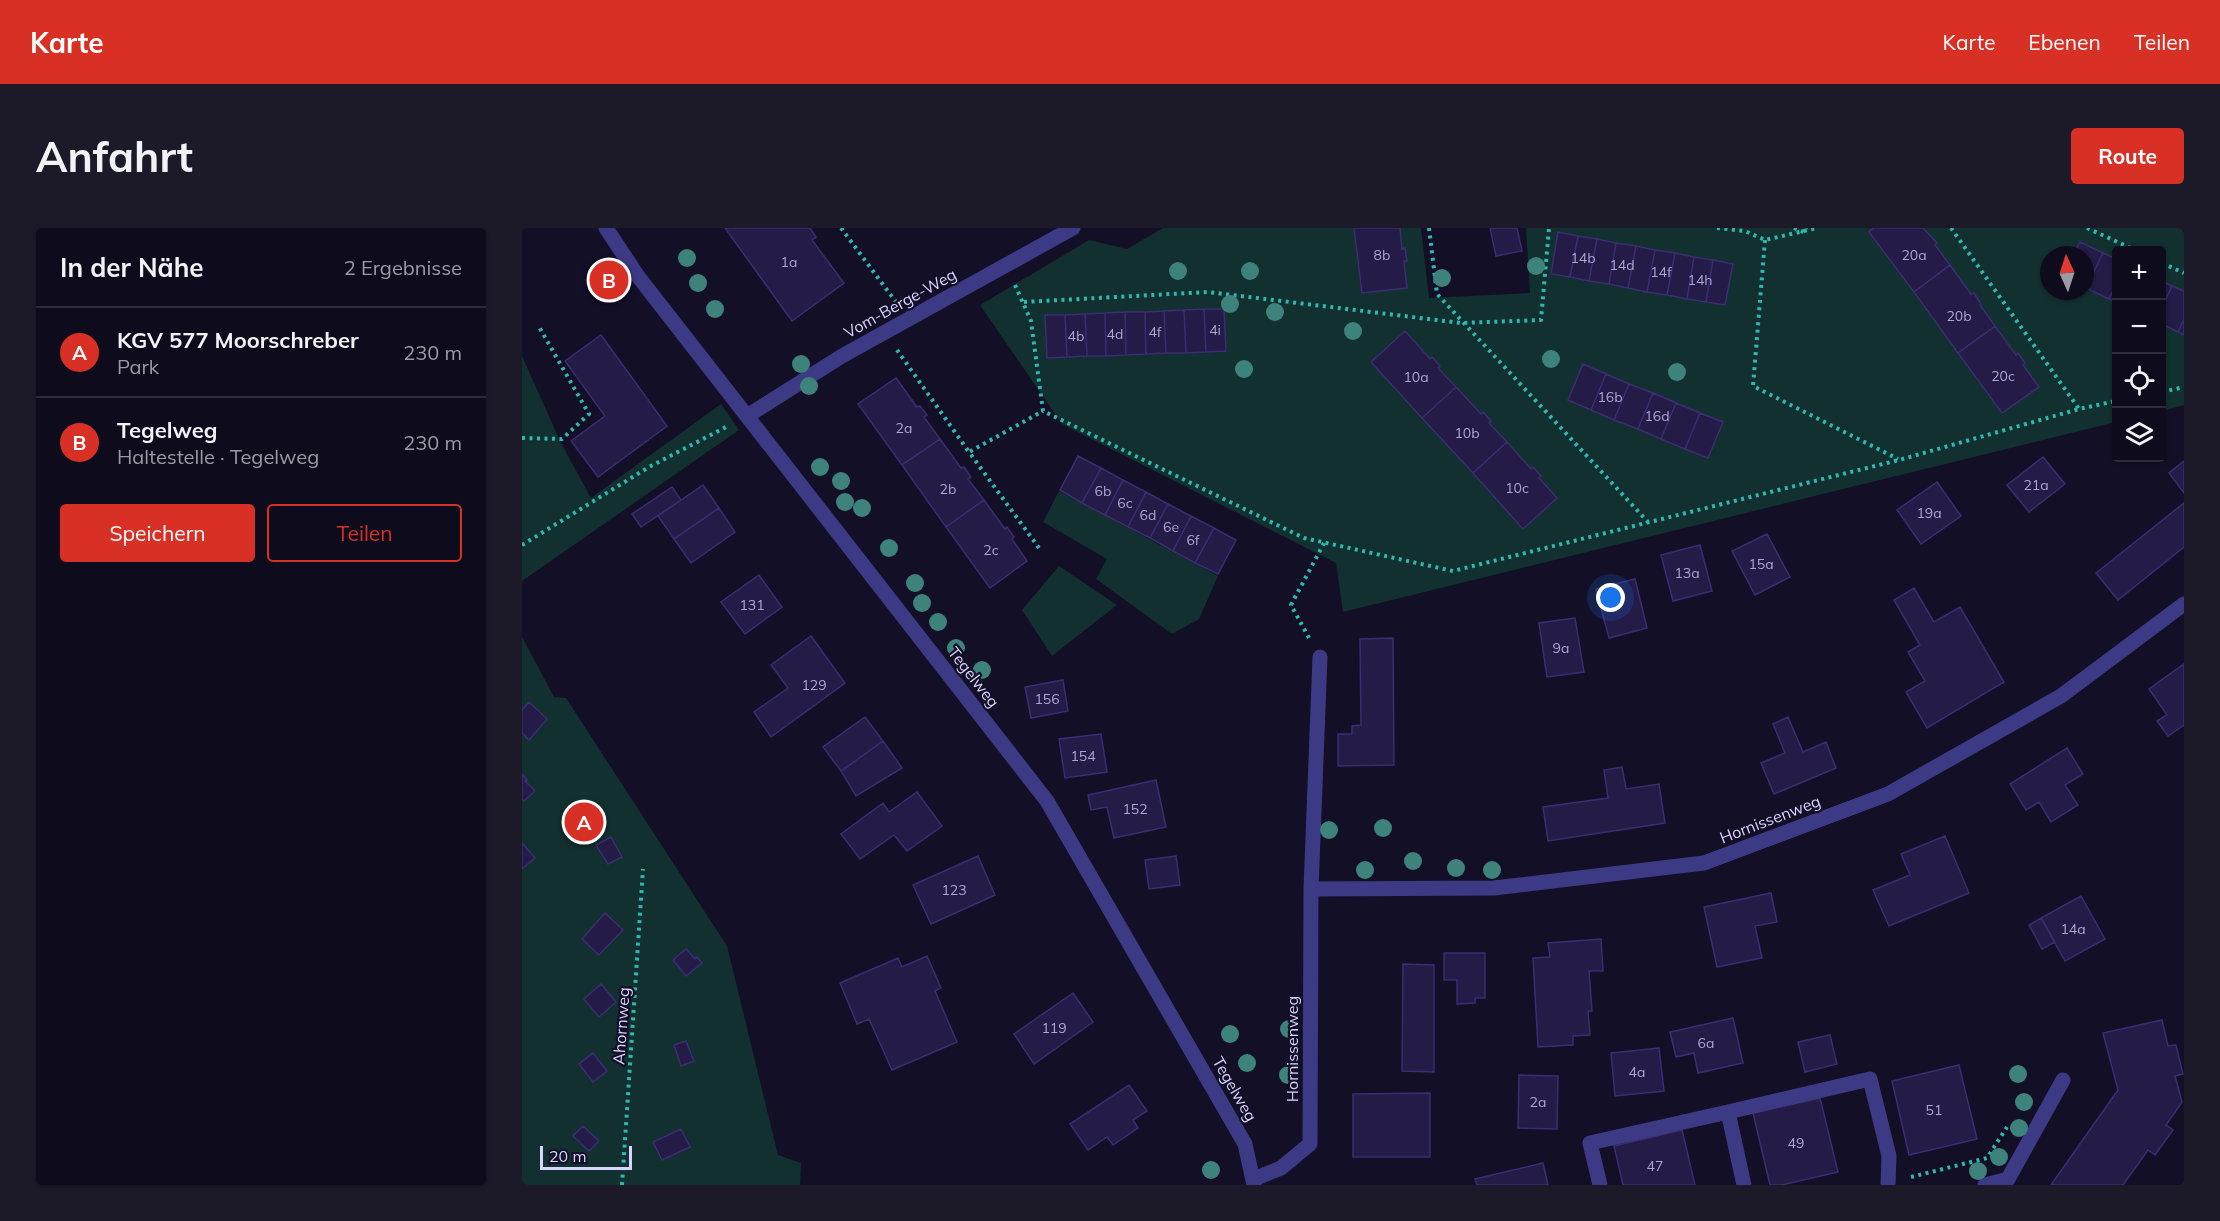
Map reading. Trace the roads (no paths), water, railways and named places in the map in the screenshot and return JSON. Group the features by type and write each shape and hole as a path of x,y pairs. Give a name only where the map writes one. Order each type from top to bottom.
{"street":[{"name":"Tegelweg","path":"606,228 637,275 1047,801 1245,1144 1254,1182"},
{"name":"Vom-Berge-Weg","path":"747,416 842,356 1073,228"},
{"name":"Hornissenweg","path":"1311,889 1494,888 1704,863 1888,794 2061,696 2184,604"},
{"name":"Hornissenweg","path":"1254,1182 1281,1168 1310,1144 1311,889 1320,657"},
{"path":"1600,1185 1590,1143 1870,1079 1889,1156 1888,1184"},
{"path":"1985,1185 2008,1179 2063,1080"},
{"path":"1728,1112 1744,1185"}],"place":[{"name":"Tegelweg","path":"609,280"},
{"name":"KGV 577 Moorschreber","path":"584,822"}]}
